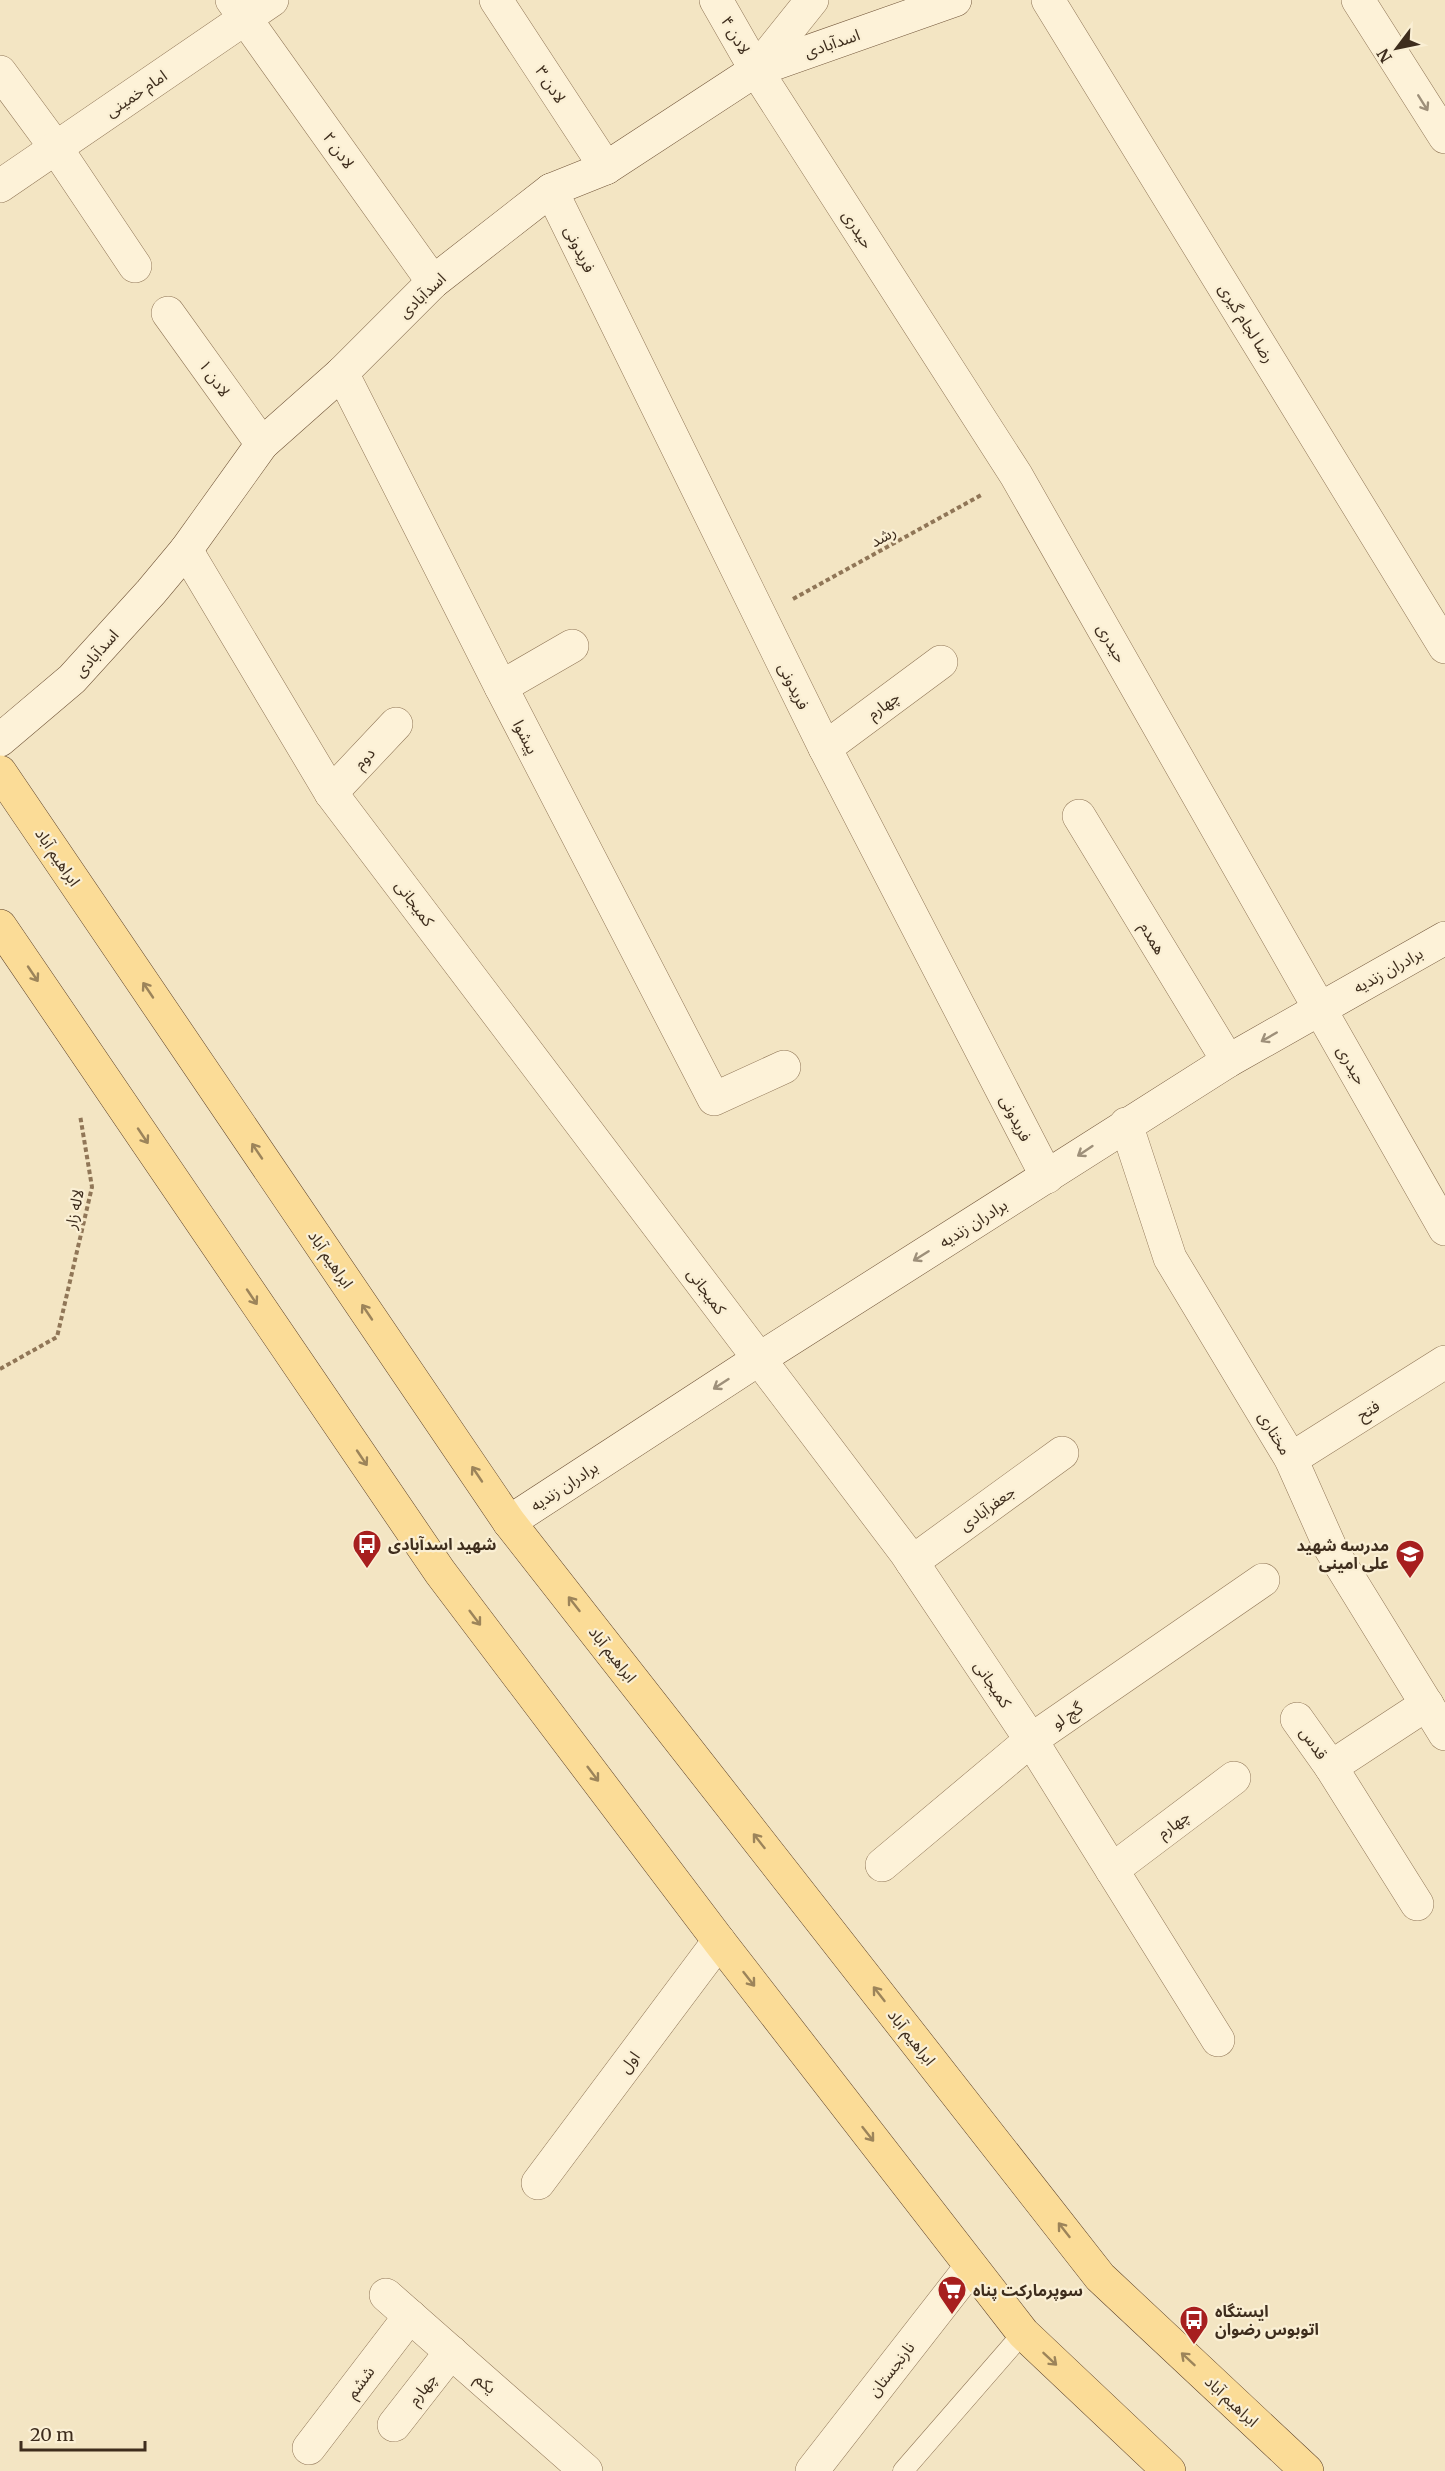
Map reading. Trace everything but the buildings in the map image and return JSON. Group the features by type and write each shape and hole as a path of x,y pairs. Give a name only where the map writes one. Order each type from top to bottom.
{"main road":[{"name":"ابراهیم آباد","path":"0,772 509,1522 1100,2277 1307,2471"},
{"path":"0,926 440,1572 719,1941 1023,2333 1169,2471"}],"street":[{"name":"امام خمینی","path":"0,186 56,148 238,9 272,0"},
{"name":"لادن ۳","path":"496,0 606,168"},
{"name":"لادن ۴","path":"716,0 756,70"},
{"path":"756,70 812,0"},
{"name":"اسدآبادی","path":"0,740 72,679 186,550 262,444 342,373 433,282 551,190 606,168 756,70 955,0"},
{"name":"رضا لجام گیری","path":"1048,0 1445,647"},
{"path":"1358,0 1445,137"},
{"name":"لادن ۲","path":"238,9 433,282"},
{"name":"حیدری","path":"756,70 1016,475 1445,1229"},
{"path":"0,72 56,148 135,266"},
{"name":"فریدونی","path":"551,190 825,748 1047,1177"},
{"name":"لادن ۱","path":"168,313 262,444"},
{"name":"پیشوا","path":"342,373 714,1099 784,1067"},
{"name":"کمیجانی","path":"186,550 332,793 912,1562 1031,1740 1218,2040"},
{"path":"501,687 572,646"},
{"name":"چهارم","path":"825,748 941,662"},
{"name":"دوم","path":"332,793 396,724"},
{"name":"همدم","path":"1079,816 1228,1060"},
{"name":"برادران زندیه","path":"509,1522 759,1359 1228,1060 1445,938"},
{"name":"مختاری","path":"1126,1124 1170,1258 1291,1459 1331,1549 1445,1734"},
{"name":"فتح","path":"1291,1459 1445,1362"},
{"name":"جعفرآبادی","path":"912,1562 1062,1453"},
{"name":"گچ لو","path":"882,1865 1031,1740 1263,1580"},
{"path":"1331,1767 1427,1704"},
{"name":"قدس","path":"1297,1719 1331,1767 1416,1904"},
{"name":"چهارم","path":"1112,1870 1234,1778"},
{"name":"اول","path":"538,2183 719,1941"},
{"name":"نارنجستان","path":"812,2471 971,2267"},
{"name":"یکم","path":"398,2305 576,2468"},
{"name":"ششم","path":"309,2448 398,2305"},
{"name":"چهارم","path":"394,2425 451,2352"}],"lane":[{"path":"903,2471 1023,2333"}],"path":[{"name":"رشد","path":"761,617 1016,475"},
{"name":"لاله زار","path":"0,1369 57,1337 92,1187 79,1108"}],"place":[{"name":"شهید اسدآبادی","path":"367,1570"},
{"name":"مدرسه شهید علی امینی","path":"1410,1580"},
{"name":"سوپرمارکت پناه","path":"952,2316"},
{"name":"ایستگاه اتوبوس رضوان","path":"1194,2346"}]}
